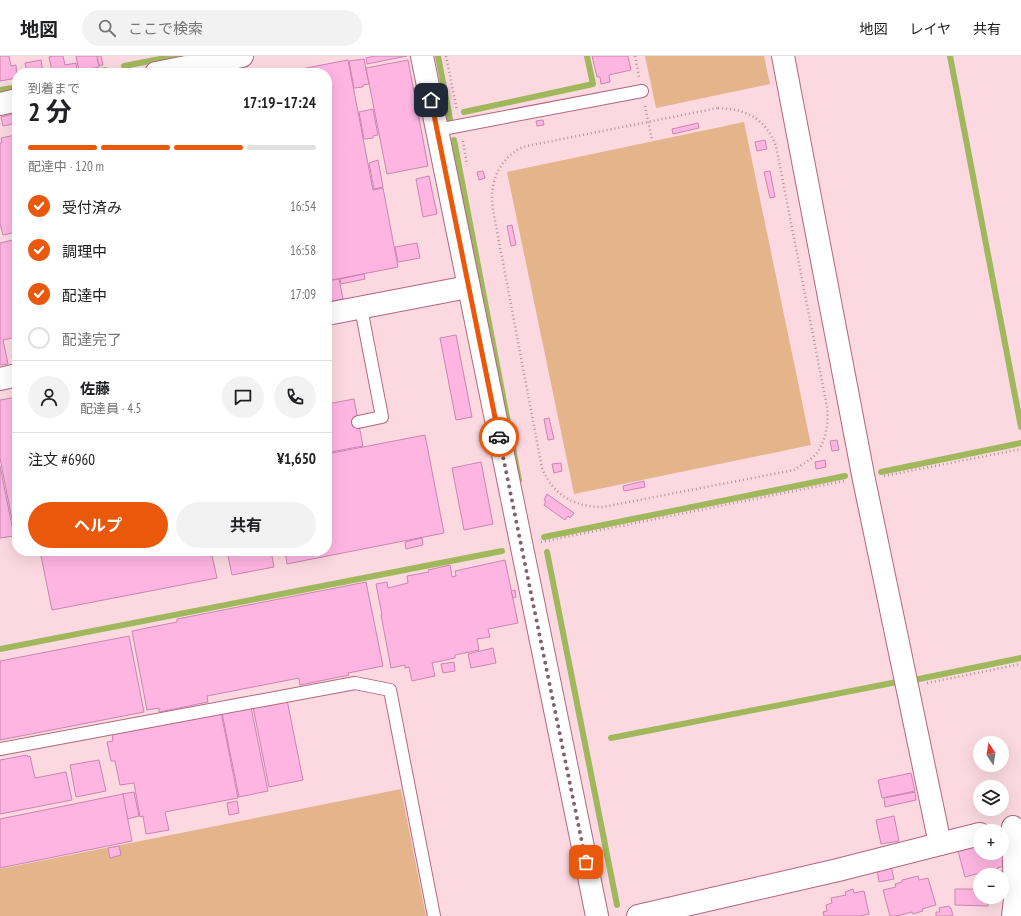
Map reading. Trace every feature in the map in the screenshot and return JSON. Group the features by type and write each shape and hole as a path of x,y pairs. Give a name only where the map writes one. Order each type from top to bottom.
{"street":[{"path":"181,68 242,56"},
{"path":"422,56 597,916"},
{"path":"783,56 864,478 940,844"},
{"path":"0,104 12,101"},
{"path":"332,313 468,286"},
{"path":"0,378 12,376"},
{"path":"1009,828 1015,899 1013,916"},
{"path":"638,916 838,870 973,836"}],"lane":[{"path":"437,130 642,91"},
{"path":"358,422 382,417 361,308"},
{"path":"0,749 355,683 390,690 434,916"}],"path":[{"path":"718,108 730,108 741,111 751,115 767,129 773,137 776,146 827,407 828,416 822,442 816,453 794,470 603,507 584,505 565,497 552,486 542,468 491,200 494,178 507,158 516,150 527,146 718,108"},
{"path":"540,542 864,478 1021,449"},
{"path":"907,687 1021,664"}],"shaded area":[{"path":"645,56 764,56 770,84 656,108"},
{"path":"744,122 811,445 574,494 507,172"},
{"path":"401,789 426,916 0,916 0,869"}],"building":[{"path":"0,56 9,56 11,66 16,65 16,68 12,68 12,79 0,81"},
{"path":"63,56 65,65 76,63 77,68 51,68 49,57"},
{"path":"76,56 97,56 99,67 78,68"},
{"path":"97,56 101,56 103,65 99,66"},
{"path":"375,56 407,56 367,64 366,58"},
{"path":"592,56 628,56 631,70 609,75 610,82 601,84 600,77 597,77"},
{"path":"364,59 369,84 363,85 363,87 354,88 349,61"},
{"path":"41,60 42,68 26,68 25,63"},
{"path":"348,60 373,190 383,188 398,267 332,280 332,68 306,68"},
{"path":"408,60 428,166 387,174 366,68"},
{"path":"373,109 378,135 373,136 373,138 364,139 359,112"},
{"path":"12,114 12,124 3,126 1,117"},
{"path":"543,120 544,125 537,126 536,121"},
{"path":"698,123 699,128 673,134 672,129"},
{"path":"12,136 12,233 3,235 0,224 1,138"},
{"path":"765,140 767,149 757,151 755,142"},
{"path":"378,160 383,187 374,189 369,163"},
{"path":"483,171 485,178 479,180 477,172"},
{"path":"770,171 775,197 770,198 764,172"},
{"path":"429,176 437,214 423,217 416,179"},
{"path":"512,225 516,245 511,246 507,226"},
{"path":"12,240 12,338 3,340 8,364 0,365 0,243"},
{"path":"417,243 420,258 398,262 395,247"},
{"path":"364,274 365,279 341,284 340,279"},
{"path":"339,279 343,299 332,301 332,280"},
{"path":"456,335 472,417 456,420 440,338"},
{"path":"12,398 12,520 0,458 0,400"},
{"path":"354,399 363,446 332,452 332,403"},
{"path":"549,418 554,439 548,440 544,419"},
{"path":"425,435 444,533 332,555 332,453"},
{"path":"837,440 839,450 832,451 830,441"},
{"path":"825,460 826,467 816,469 815,462"},
{"path":"481,462 493,524 464,530 452,468"},
{"path":"561,463 562,471 554,473 552,464"},
{"path":"0,466 12,526 12,536 0,538"},
{"path":"644,481 645,487 624,491 623,486"},
{"path":"547,494 574,513 570,518 568,516 565,520 544,505 546,501 544,500"},
{"path":"422,538 423,545 406,549 405,542"},
{"path":"41,556 212,556 217,578 52,610"},
{"path":"228,556 272,556 274,567 232,575"},
{"path":"286,556 328,556 287,564"},
{"path":"505,560 518,623 488,629 490,637 477,639 479,650 455,655 455,658 432,663 435,676 412,681 409,667 405,668 405,665 391,668 376,584 387,582 388,588 408,583 407,576 429,572 428,570 450,565 452,577 456,576 455,571"},
{"path":"366,582 383,666 300,685 299,678 207,696 208,702 159,712 159,708 147,710 132,631 177,622 177,619"},
{"path":"515,590 516,597 513,598 511,591"},
{"path":"129,636 144,712 0,740 0,661"},
{"path":"493,648 496,663 471,668 468,654"},
{"path":"454,662 455,671 443,673 441,664"},
{"path":"287,700 303,780 269,787 253,707"},
{"path":"251,707 268,791 239,797 222,713"},
{"path":"221,712 238,798 165,812 169,830 146,834 143,816 140,817 134,783 120,785 115,761 111,761 107,742 113,741 112,734"},
{"path":"27,755 28,757 30,756 35,778 66,772 72,800 0,814 0,760"},
{"path":"99,760 106,791 76,797 70,765"},
{"path":"911,773 915,791 882,798 878,780"},
{"path":"134,792 139,816 127,819 122,794"},
{"path":"915,792 916,800 885,807 884,798"},
{"path":"123,794 132,841 0,868 0,819"},
{"path":"237,801 239,813 229,815 227,803"},
{"path":"894,816 899,841 881,844 876,820"},
{"path":"119,846 121,855 110,858 108,848"},
{"path":"973,847 973,860 1004,860 1005,866 997,868 973,868 973,875 965,877 958,851"},
{"path":"891,866 894,879 879,882 877,869"},
{"path":"918,876 919,880 928,878 936,905 922,909 923,911 913,914 912,912 897,916 890,916 883,890 896,887 895,884 902,882 902,880"},
{"path":"853,889 854,893 864,891 869,914 860,916 824,916 823,912 827,911 826,905 832,903 831,898 846,895 845,892"},
{"path":"955,889 973,889 973,904 988,904 988,906 955,905"},
{"path":"949,906 953,916 936,916 936,912 940,912 939,908"}],"waterway":[{"path":"124,66 175,56"},
{"path":"438,56 450,119"},
{"path":"464,112 593,84 587,56"},
{"path":"950,56 1021,427"},
{"path":"0,90 12,88"},
{"path":"454,140 519,480"},
{"path":"881,472 1021,443"},
{"path":"544,537 845,476"},
{"path":"0,649 502,551"},
{"path":"547,552 617,905"},
{"path":"914,680 1021,658"},
{"path":"611,738 897,682"}],"way so far":[{"path":"499,437 586,862"}],"route":[{"path":"431,100 499,437"}]}
